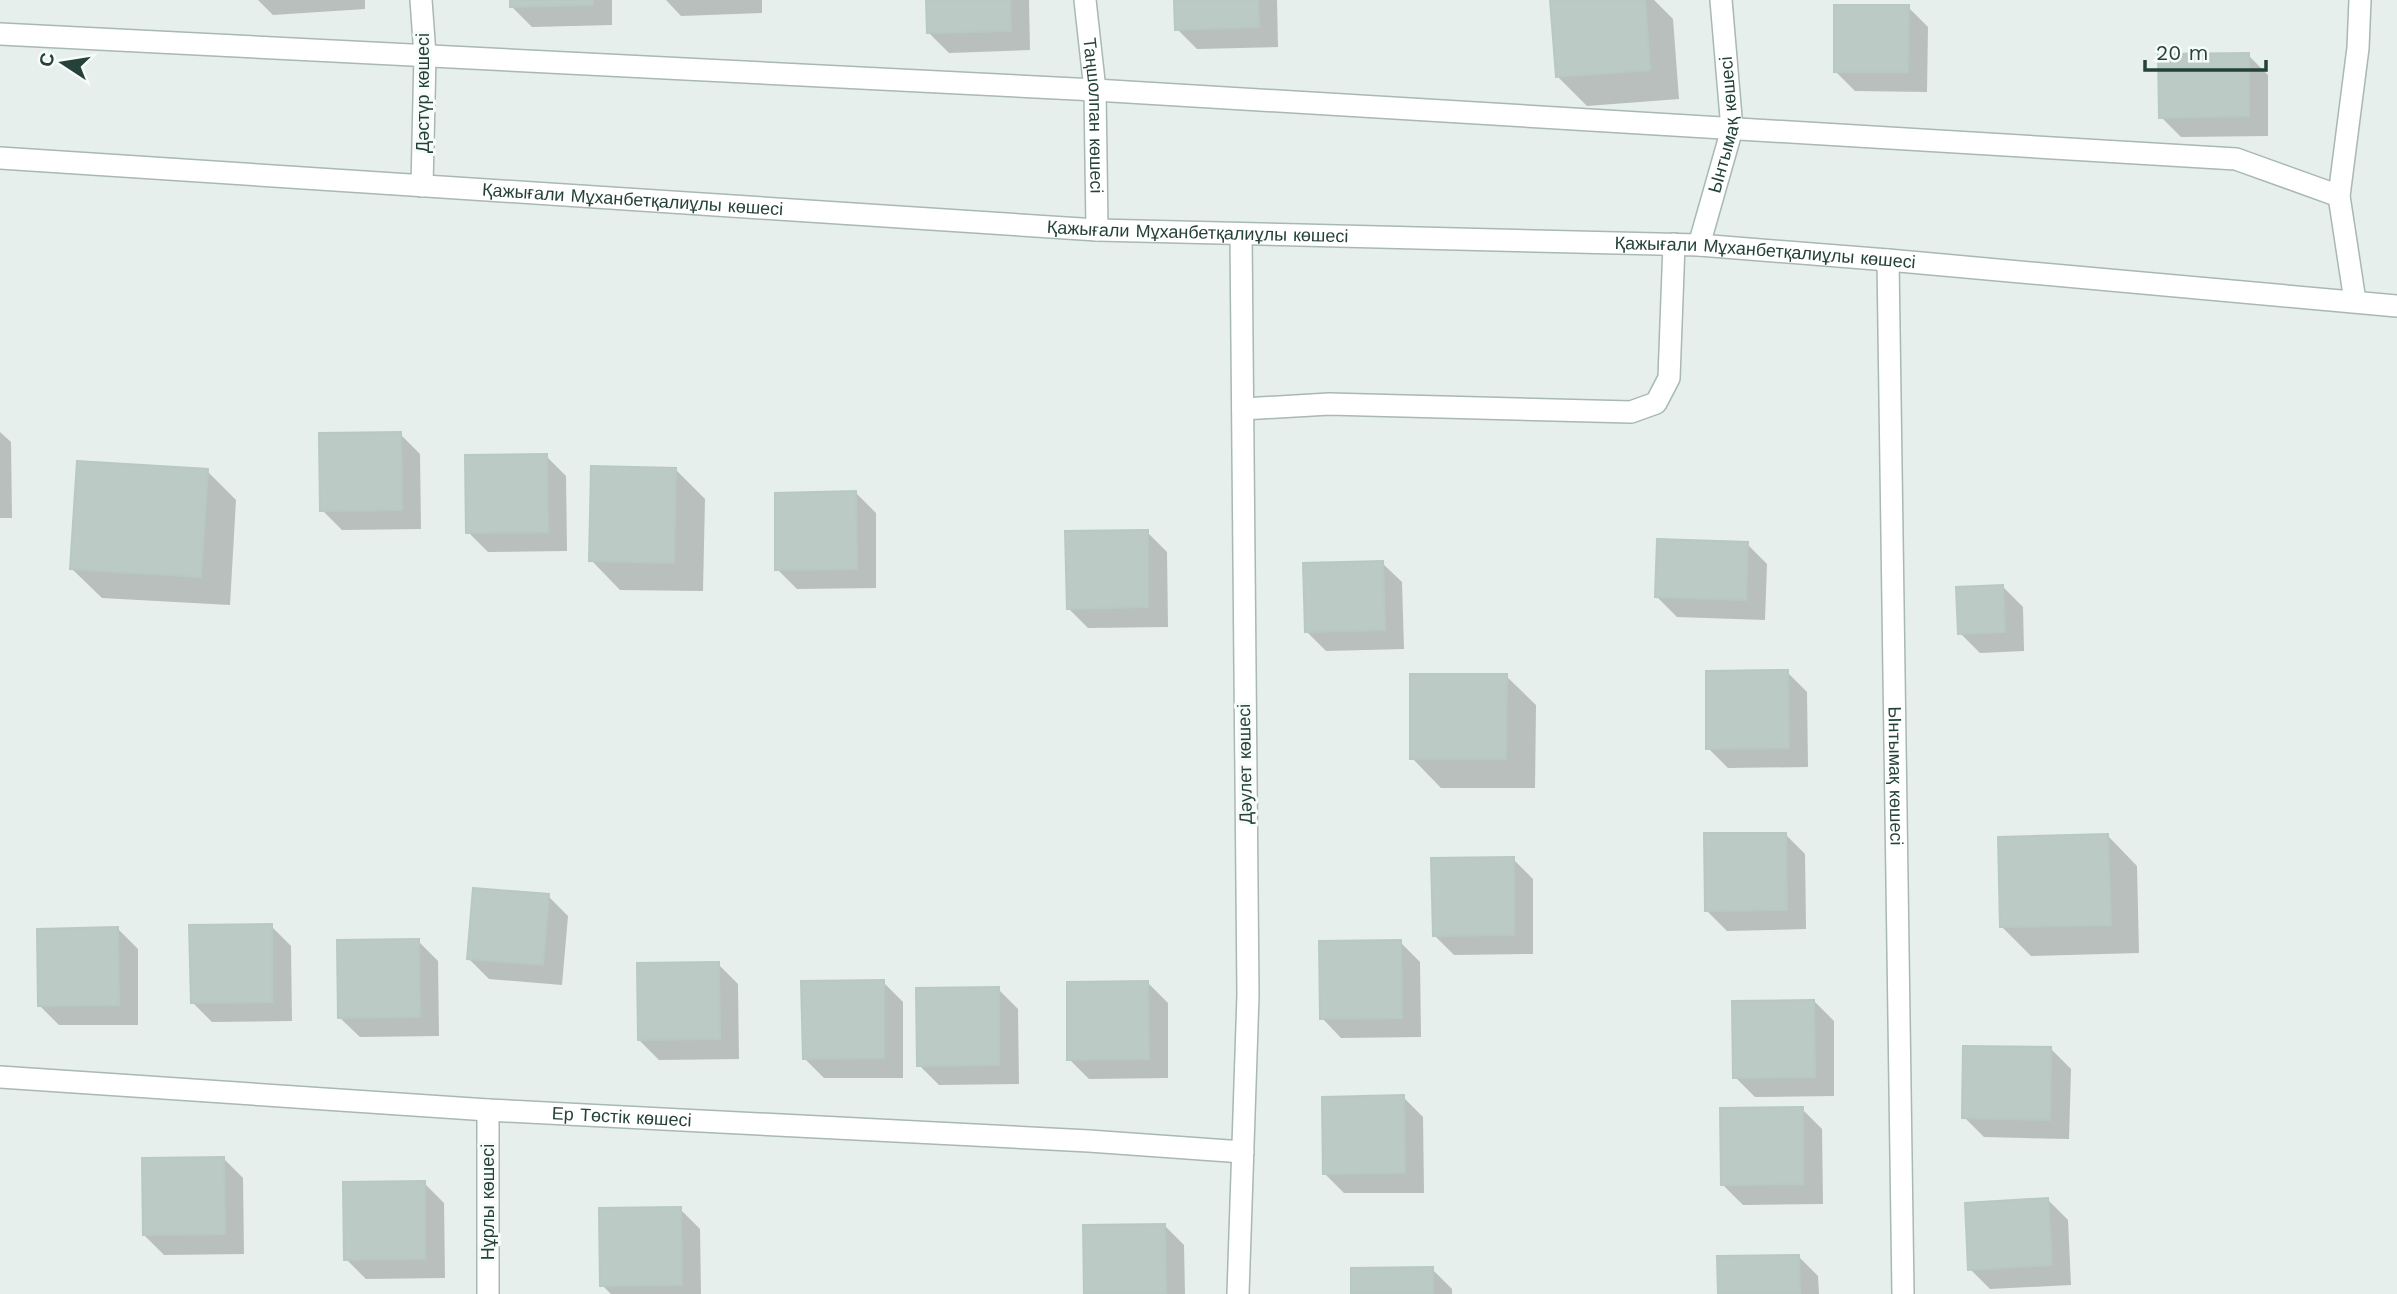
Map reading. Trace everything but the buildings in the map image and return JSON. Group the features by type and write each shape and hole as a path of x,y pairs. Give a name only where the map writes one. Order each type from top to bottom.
{"street":[{"name":"Дәстүр көшесі","path":"421,0 425,55 422,186"},
{"name":"Таңшолпан көшесі","path":"1085,0 1095,90 1097,230"},
{"name":"Ынтымақ көшесі","path":"1699,245 1732,129 1721,0"},
{"path":"2355,301 2339,196 2358,48 2360,0"},
{"path":"0,34 1095,90 2236,159 2339,196"},
{"name":"Қажығали Мұханбетқалиұлы көшесі","path":"0,158 1097,230 1699,245 2397,306"},
{"name":"Дәулет көшесі","path":"1238,1294 1248,995 1241,234"},
{"path":"1243,409 1329,404 1632,412 1656,403 1669,378 1674,244"},
{"name":"Ынтымақ көшесі","path":"1888,260 1903,1294"},
{"name":"Ер Төстік көшесі","path":"0,1077 488,1110 1090,1141 1242,1152"},
{"name":"Нұрлы көшесі","path":"488,1110 488,1294"}]}
